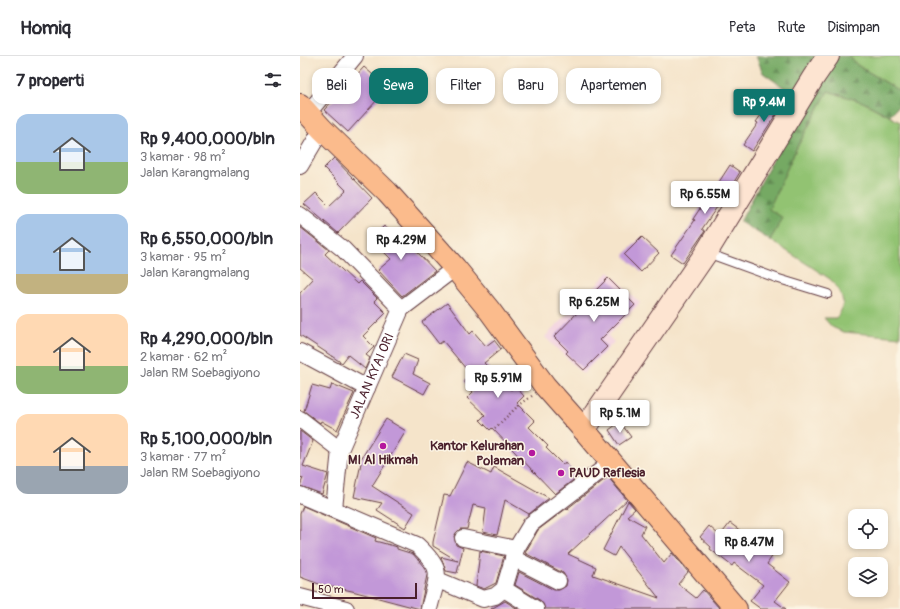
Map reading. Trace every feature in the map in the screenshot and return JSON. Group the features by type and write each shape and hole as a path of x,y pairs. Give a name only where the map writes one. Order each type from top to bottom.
{"main road":[{"path":"304,109 322,129 387,192 455,268 490,311 545,386 612,462 729,606"}],"street":[{"path":"304,109 356,56"},
{"path":"584,430 706,253 812,78 828,56"},
{"path":"300,166 322,129"},
{"path":"300,215 343,249 402,309"},
{"name":"JALAN KYAI ORI","path":"334,509 340,450 402,309 455,268"},
{"path":"300,352 367,388"},
{"path":"300,419 340,450"},
{"path":"438,580 483,599 496,596 504,589 514,554 531,524 612,462"},
{"path":"300,496 417,545 434,563 438,580 429,609"},
{"path":"463,538 514,554 558,581"},
{"path":"504,589 536,609"},
{"path":"300,597 325,606 346,609"}],"lane":[{"path":"706,253 778,279 828,294"}],"path":[{"path":"495,428 518,406 545,386"}],"shaded area":[{"path":"609,272 640,303 608,336 614,342 583,374 545,337"}],"green space":[{"path":"756,56 849,56 857,65 900,91 900,104 890,116 863,102 828,91 796,149 769,209 783,218 770,240 740,222 799,110 783,87 763,73"},
{"path":"849,56 900,56 900,91 857,65"},
{"path":"828,91 863,102 900,122 900,337 843,332 832,327 824,318 836,318 840,313 843,303 837,288 830,279 770,240 782,218 768,209 796,149"}],"building":[{"path":"364,67 369,71 369,104 373,104 348,132 324,110 330,104 361,104 361,70"},
{"path":"775,96 784,102 752,151 743,145 758,123 756,122"},
{"path":"334,158 372,198 338,233 304,204 316,193 329,206 346,190 324,168"},
{"path":"730,165 740,172 720,205 719,204 702,229 705,231 683,263 671,255 695,220 693,219"},
{"path":"384,226 393,234 400,228 409,237 406,240 435,271 402,296 378,270 391,259 371,239"},
{"path":"300,227 329,250 325,254 357,284 360,281 377,298 374,301 386,313 363,336 374,347 366,355 370,358 365,369 348,355 342,363 300,335 300,293 313,279 300,268"},
{"path":"642,237 659,253 641,272 624,255"},
{"path":"608,278 635,305 600,340 607,347 584,370 566,353 568,351 554,337 577,313 575,311"},
{"path":"447,303 470,334 473,331 486,346 494,340 501,349 484,363 511,390 515,386 524,396 517,403 535,421 529,427 548,446 546,448 563,465 565,462 577,477 555,494 492,428 490,430 480,420 485,415 467,398 473,392 464,381 471,375 443,341 439,344 422,322"},
{"path":"404,354 418,360 413,374 430,383 424,394 392,377"},
{"path":"332,384 354,393 337,430 321,421 320,423 304,411 312,385 330,390"},
{"path":"386,419 406,431 372,486 414,513 405,528 377,510 382,503 354,497 361,463 359,462"},
{"path":"620,422 631,437 619,445 609,430"},
{"path":"300,431 313,441 303,466 328,474 322,494 300,486 303,478 300,477"},
{"path":"467,462 491,474 494,467 549,498 529,514 505,500 497,535 483,532 486,508 473,505 467,529 460,529 454,536 456,545 463,548 457,573 446,571 441,557 458,561 433,546 433,542 444,495 450,496"},
{"path":"608,477 627,500 568,554 596,567 593,575 659,598 619,547 614,556 603,550 628,501 635,509 627,516 645,526 641,534 664,563 672,553 688,572 678,584 696,598 703,590 720,609 545,609 541,601 515,585 519,572 554,590 559,590 566,586 567,580 563,573 525,553 538,530 567,508 570,510 568,508"},
{"path":"303,506 376,538 375,541 397,547 397,549 413,554 424,567 427,575 420,609 319,584 300,577 300,514"},
{"path":"730,523 773,555 767,564 790,582 775,601 786,609 761,609 750,601 763,585 734,563 732,566 710,549 711,547 700,537 709,526 720,536"},
{"path":"480,551 504,556 496,583 484,589 476,586"},
{"path":"505,601 518,609 491,609"}],"place":[{"name":"MI Al Hikmah","path":"383,446"},
{"name":"Kantor Kelurahan Polaman","path":"532,453"},
{"name":"PAUD Raflesia","path":"561,473"}]}
